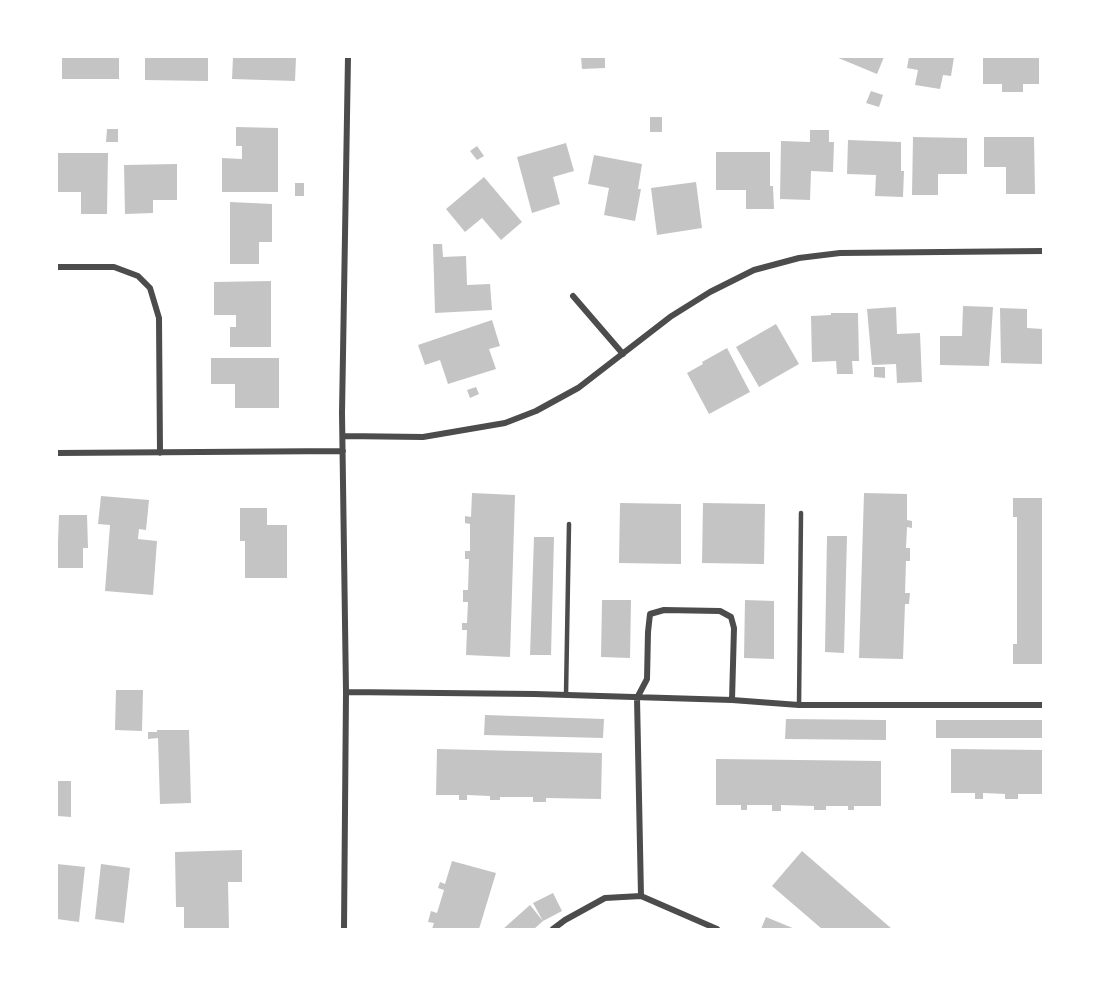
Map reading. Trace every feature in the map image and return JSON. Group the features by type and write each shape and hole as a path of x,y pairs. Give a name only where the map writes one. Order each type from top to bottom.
{"street":[{"path":"344,929 346,692 343,436 348,57"},
{"path":"343,436 423,437 505,423 536,411 578,388 670,317 710,292 754,270 799,258 840,253 1043,250"},
{"path":"57,267 114,267 138,276 150,288 159,318 160,453"},
{"path":"573,296 623,354"},
{"path":"57,453 343,451"},
{"path":"640,897 637,698 647,679 650,614 664,610 709,610 720,611 731,617 735,628 732,700"},
{"path":"346,692 566,695 732,700 799,705 1043,705"},
{"path":"553,929 605,898 640,897 717,929"}],"lane":[{"path":"799,705 801,513"},
{"path":"566,695 569,524"}],"building":[{"path":"62,57 119,57 119,79 62,79"},
{"path":"145,57 208,57 208,81 145,80"},
{"path":"233,57 296,57 295,81 232,79"},
{"path":"581,57 605,57 605,68 582,69"},
{"path":"836,57 884,57 877,74"},
{"path":"909,57 954,57 951,76 943,75 940,89 915,85 918,70 907,68"},
{"path":"983,57 1039,57 1039,84 1023,84 1023,92 1002,92 1002,84 983,84"},
{"path":"871,91 883,95 879,107 866,103"},
{"path":"650,117 662,117 662,132 650,132"},
{"path":"236,127 278,128 278,192 222,192 222,158 242,159 242,146 236,146"},
{"path":"107,129 118,129 118,142 106,142"},
{"path":"810,130 829,130 829,142 834,142 833,172 811,171 810,200 780,199 781,141 810,142"},
{"path":"913,137 967,138 967,174 938,174 938,195 912,195"},
{"path":"984,137 1034,137 1035,194 1006,194 1006,167 984,167"},
{"path":"848,140 901,142 901,171 904,171 903,197 875,196 876,175 847,174"},
{"path":"566,143 574,171 553,177 560,204 532,213 517,157"},
{"path":"477,146 484,156 477,160 470,151"},
{"path":"716,152 770,152 770,186 773,186 774,209 746,209 746,190 716,190"},
{"path":"57,153 108,153 107,214 81,214 81,192 57,192"},
{"path":"594,155 642,164 638,189 641,189 635,221 604,215 609,188 588,184"},
{"path":"177,164 177,200 153,200 153,213 125,214 124,165"},
{"path":"484,177 522,222 501,240 482,218 465,232 446,209"},
{"path":"696,182 702,228 657,235 651,188"},
{"path":"295,183 304,183 304,196 295,196"},
{"path":"230,202 272,204 272,242 259,242 259,264 230,264"},
{"path":"433,244 442,244 443,257 466,256 467,285 490,284 492,310 435,313"},
{"path":"271,281 271,347 230,347 230,327 236,327 236,315 214,315 214,282"},
{"path":"963,306 993,307 989,366 940,365 940,336 962,336"},
{"path":"896,307 897,334 920,333 922,382 897,383 896,364 872,365 867,309"},
{"path":"1000,308 1027,309 1027,328 1043,329 1043,364 1001,363"},
{"path":"831,313 858,313 859,361 852,361 853,374 837,374 836,361 812,362 811,316 831,315"},
{"path":"492,320 500,346 489,349 496,369 448,384 440,360 425,365 418,345"},
{"path":"776,324 799,364 759,387 736,347"},
{"path":"727,348 750,392 709,414 687,373"},
{"path":"211,358 279,358 279,408 235,408 235,384 211,384"},
{"path":"874,367 885,367 885,378 874,377"},
{"path":"476,387 479,394 470,398 467,390"},
{"path":"472,493 515,495 510,657 466,655 467,630 462,630 462,623 467,623 468,602 463,602 463,590 468,590 469,559 465,559 465,551 470,551 470,524 465,523 465,516 471,517"},
{"path":"864,493 907,494 907,520 912,521 912,528 907,527 906,548 910,548 910,561 906,561 905,593 910,593 909,604 905,604 903,659 859,658"},
{"path":"101,496 149,500 146,530 139,529 138,539 157,541 153,595 105,591 110,525 98,524"},
{"path":"1013,498 1043,498 1043,664 1013,664 1013,644 1017,644 1017,517 1013,517"},
{"path":"620,503 681,504 681,564 619,563"},
{"path":"703,503 765,504 764,564 702,563"},
{"path":"240,508 267,508 267,525 287,525 287,578 245,578 245,541 240,541"},
{"path":"59,515 87,515 88,548 83,548 83,568 57,568"},
{"path":"827,536 847,536 844,653 825,652"},
{"path":"534,537 554,537 551,655 530,655"},
{"path":"602,600 631,600 630,658 601,657"},
{"path":"745,600 774,601 774,659 744,658"},
{"path":"116,690 143,690 142,731 115,730"},
{"path":"485,715 604,719 603,738 484,735"},
{"path":"786,719 886,720 886,740 785,739"},
{"path":"936,720 1043,720 1043,738 936,738"},
{"path":"157,730 189,730 191,803 160,804 158,738 148,739 148,732 157,732"},
{"path":"437,749 602,753 601,799 546,798 546,802 533,802 533,797 500,797 500,800 490,800 490,796 467,795 467,800 459,800 459,795 436,795"},
{"path":"951,749 1043,750 1043,794 1018,794 1018,799 1005,799 1005,794 983,793 983,799 975,799 975,793 951,793"},
{"path":"716,759 881,761 881,806 854,806 854,810 848,810 848,806 826,806 826,810 814,810 814,806 781,805 781,811 772,811 772,805 747,805 747,810 741,810 741,805 716,805"},
{"path":"57,781 71,781 71,817 57,816"},
{"path":"242,850 242,882 228,882 229,929 184,929 184,907 176,907 175,852"},
{"path":"802,851 892,929 822,929 772,886"},
{"path":"452,861 496,873 479,929 432,929 434,923 428,922 431,911 437,913 444,890 438,888 440,882 445,884"},
{"path":"57,864 85,867 79,922 57,919"},
{"path":"101,864 130,868 124,923 95,919"},
{"path":"553,893 562,911 543,921 533,903"},
{"path":"530,905 543,921 534,929 503,929"},
{"path":"766,917 795,929 761,929"}]}
